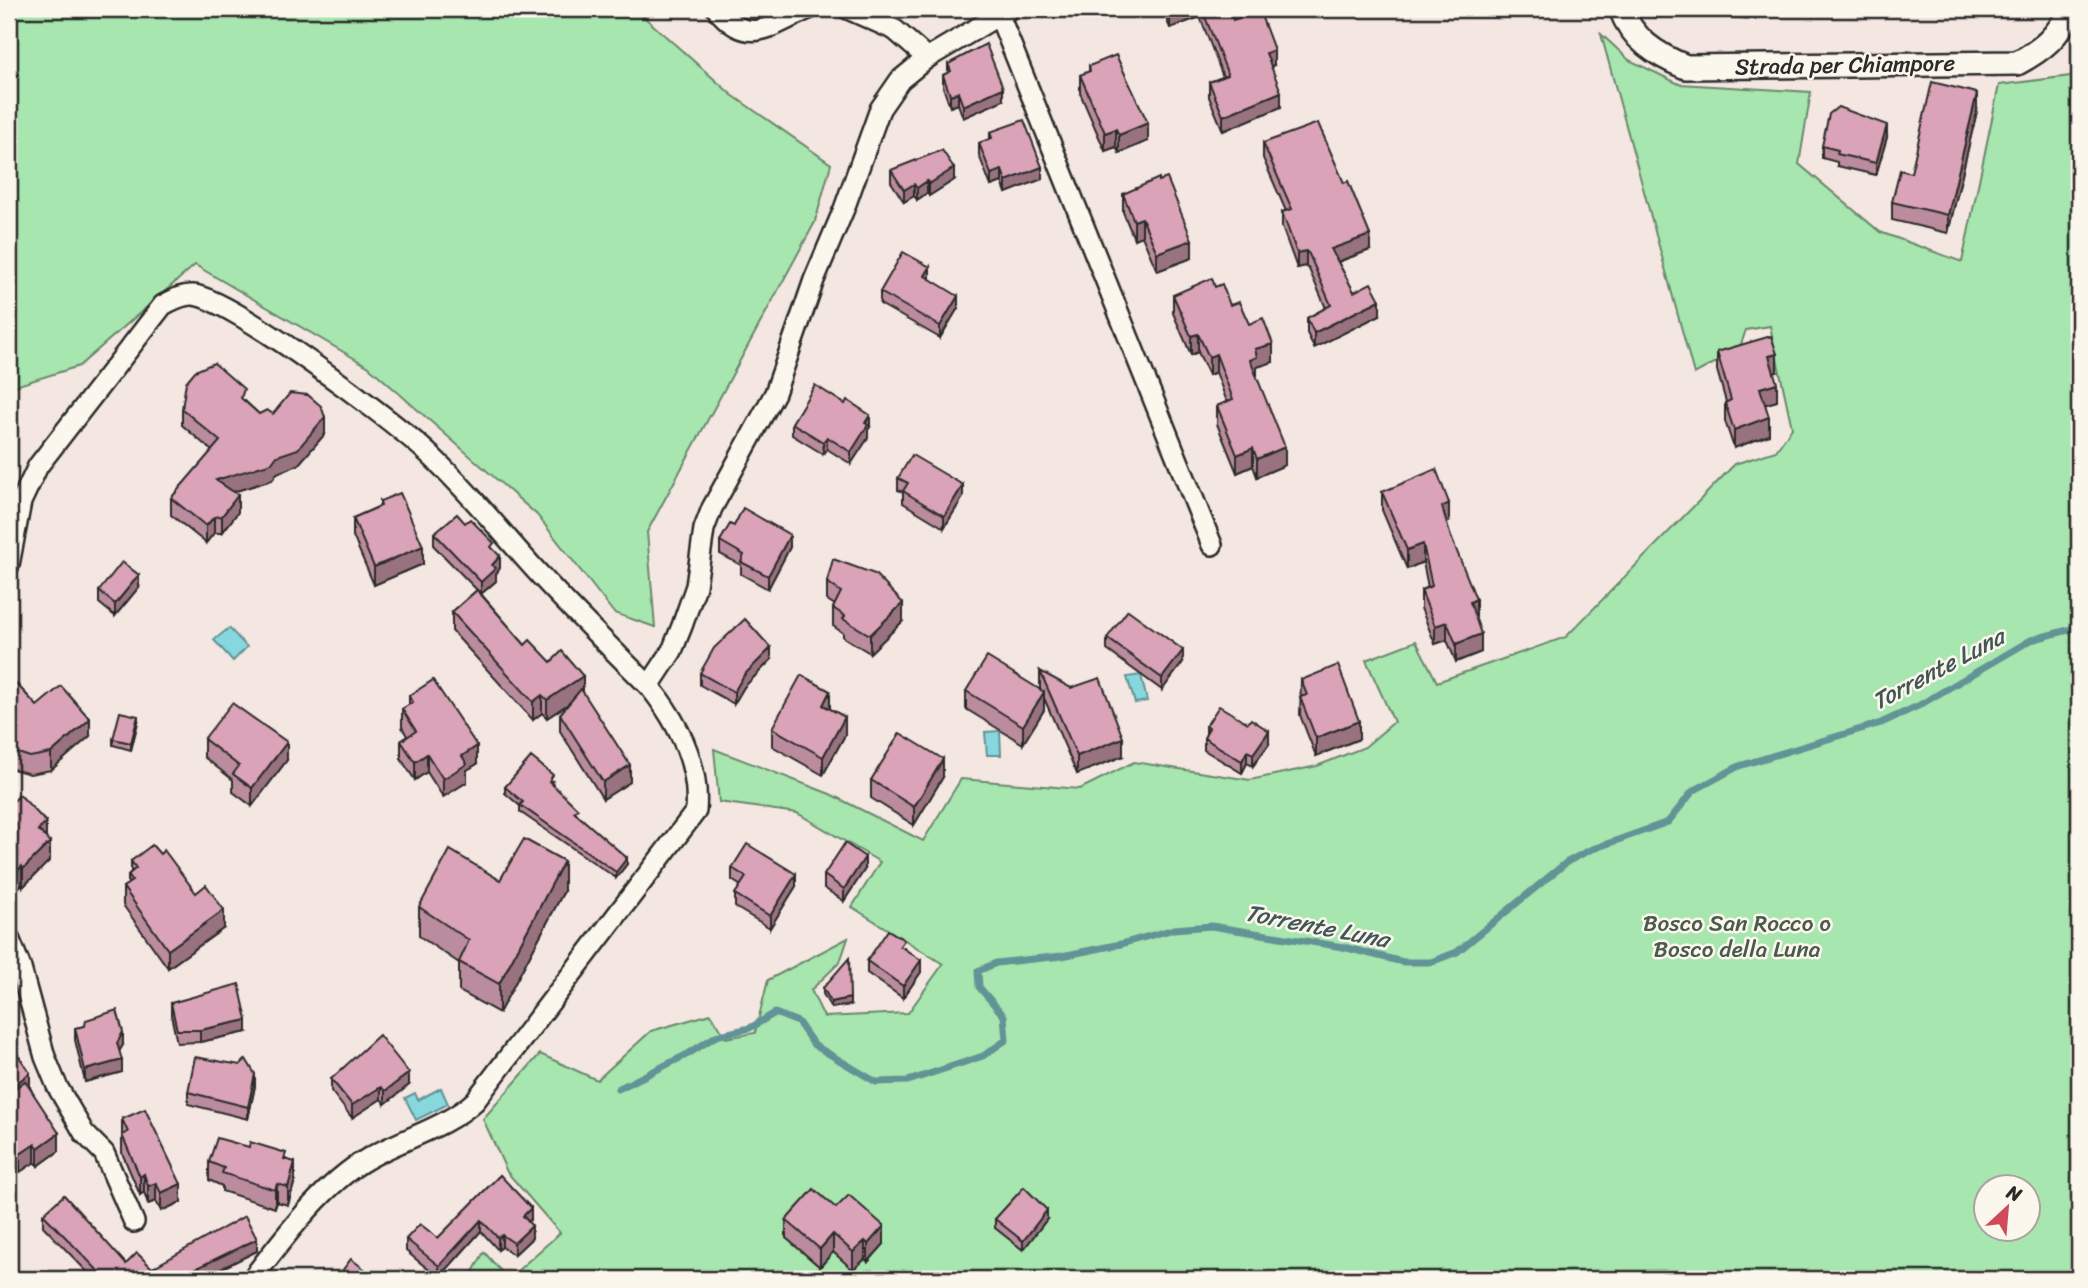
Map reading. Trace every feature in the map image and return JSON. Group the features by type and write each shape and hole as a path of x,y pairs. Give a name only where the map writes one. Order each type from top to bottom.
{"street":[{"path":"717,9 744,32 764,30 809,9"},
{"path":"848,9 895,30 927,58"},
{"name":"Strada per Chiampore","path":"1621,9 1638,38 1661,57 1686,67 2017,63 2040,51 2057,35 2071,9"},
{"path":"649,686 672,651 696,586 704,529 712,508 775,393 814,280 844,209 880,109 900,80 927,58 1004,12 1212,545"},
{"path":"9,565 21,502 38,466 163,305 181,296 194,295 210,300 327,375 430,455 551,587 649,686 675,719 698,786 696,811 685,827 475,1101 461,1114 363,1160 302,1219 253,1279"},
{"path":"9,938 20,965 45,1057 57,1086 85,1133 104,1153 134,1222"}],"green space":[{"path":"10,9 635,9 732,95 831,164 815,222 647,532 655,627 614,613 537,515 369,367 195,265 79,366 9,388"},
{"name":"Bosco San Rocco o Bosco della Luna","path":"1601,34 1629,60 1679,84 1811,92 1799,164 1880,232 1962,262 1999,85 2079,75 2079,1279 508,1279 560,1233 507,1172 483,1119 540,1054 597,1080 651,1031 711,1014 726,1038 755,1033 768,980 848,938 840,962 811,990 824,1017 908,1013 943,964 852,907 880,862 797,813 719,802 714,749 830,794 923,841 961,779 1080,789 1134,762 1250,780 1317,766 1365,747 1394,722 1366,660 1416,641 1437,682 1566,637 1735,464 1776,451 1792,428 1770,326 1746,330 1739,350 1694,374"},
{"path":"484,1252 508,1279 469,1279"}],"water":[{"path":"229,628 247,647 233,661 214,640"},
{"path":"1141,675 1147,701 1135,703 1127,677"},
{"path":"1000,731 1001,755 987,755 985,732"},
{"path":"441,1088 448,1104 416,1120 405,1098 415,1093 418,1100"}],"building":[{"path":"1202,9 1229,9 1233,20 1259,10 1274,50 1266,53 1281,92 1223,116 1209,82 1228,75"},
{"path":"986,44 1003,88 963,106 958,92 950,95 943,75 951,71 948,64"},
{"path":"1116,55 1148,123 1119,135 1116,129 1105,133 1080,75 1090,71 1089,66"},
{"path":"1932,82 1977,93 1948,215 1892,202 1900,170 1911,173"},
{"path":"1838,107 1887,125 1876,163 1837,154 1838,150 1822,146 1829,114"},
{"path":"1024,120 1042,167 1006,181 1002,170 991,174 979,143 992,138 990,132"},
{"path":"1318,123 1344,183 1348,181 1370,235 1331,249 1354,292 1371,283 1380,300 1314,333 1307,318 1331,305 1309,254 1306,251 1297,253 1282,212 1292,209 1263,143"},
{"path":"942,150 954,168 929,184 927,181 917,188 914,184 904,190 891,170"},
{"path":"1159,178 1159,181 1167,178 1192,240 1157,253 1142,218 1134,221 1123,194"},
{"path":"903,252 930,267 925,276 958,296 940,326 880,292"},
{"path":"1212,278 1215,287 1222,284 1230,305 1239,302 1249,324 1263,318 1273,344 1255,349 1257,357 1250,360 1285,447 1257,459 1253,448 1237,455 1217,406 1233,399 1216,354 1209,357 1198,334 1191,336 1173,295"},
{"path":"1771,336 1777,354 1769,356 1777,383 1760,388 1769,417 1734,430 1725,403 1731,400 1717,352"},
{"path":"214,363 244,389 241,398 259,414 267,410 273,414 290,393 308,395 321,406 325,417 298,449 277,456 272,463 216,480 238,495 222,516 214,517 206,526 171,498 220,441 182,409 186,382 195,371"},
{"path":"815,385 845,404 847,400 870,415 865,423 868,425 851,452 827,437 823,442 792,423"},
{"path":"912,455 963,485 944,516 903,491 908,483 898,478"},
{"path":"1436,469 1449,503 1442,507 1450,534 1476,599 1470,602 1481,634 1456,644 1447,622 1435,626 1421,590 1432,586 1423,544 1407,550 1382,492"},
{"path":"400,493 423,546 374,567 353,518 381,506 380,501"},
{"path":"743,508 790,535 768,576 741,562 744,555 720,541 730,524 734,526"},
{"path":"457,514 465,523 470,519 494,543 491,547 500,556 492,565 496,568 481,582 434,533"},
{"path":"833,559 875,574 903,603 870,635 843,619 845,616 833,608 841,592 827,582"},
{"path":"122,562 139,575 115,604 99,591"},
{"path":"477,590 525,645 530,640 551,662 562,651 583,676 547,700 542,695 533,702 452,612"},
{"path":"1128,610 1183,650 1162,678 1107,638"},
{"path":"745,619 771,648 744,675 734,692 700,673 714,648"},
{"path":"987,657 1044,692 1023,726 966,691"},
{"path":"1338,665 1359,721 1316,738 1300,697 1307,695 1301,680"},
{"path":"1040,671 1071,688 1100,678 1123,738 1077,756"},
{"path":"801,675 830,691 823,705 845,717 823,757 772,728"},
{"path":"9,676 37,706 61,686 90,719 51,753 30,757 9,750"},
{"path":"433,680 477,746 462,756 467,764 443,779 427,754 415,762 401,741 416,731 402,709 413,702 409,696"},
{"path":"581,689 630,765 603,782 560,714"},
{"path":"232,703 287,742 252,788 233,774 239,766 204,739"},
{"path":"1219,706 1248,723 1251,719 1269,731 1253,754 1247,751 1242,761 1204,738 1209,728 1206,726"},
{"path":"120,712 138,716 131,743 113,739"},
{"path":"900,733 943,759 914,807 871,780"},
{"path":"531,757 553,775 549,781 578,809 574,812 627,858 616,872 520,805 523,802 505,787"},
{"path":"20,795 46,822 38,830 50,842 23,869 22,866 13,875 9,870 9,805"},
{"path":"524,839 564,861 499,984 459,962 469,940 419,907 450,850 500,880"},
{"path":"845,843 865,857 844,889 824,875"},
{"path":"747,844 796,874 770,916 735,894 746,877 732,868"},
{"path":"152,845 160,854 164,850 196,893 206,885 224,910 168,950 123,887 132,881 128,875 136,868 131,861"},
{"path":"888,930 904,940 900,946 921,960 903,986 867,961"},
{"path":"849,958 850,998 831,1002 823,988"},
{"path":"239,984 247,1020 200,1030 177,1030 171,1003"},
{"path":"117,1010 123,1032 117,1043 122,1060 85,1070 75,1028 85,1026 86,1020"},
{"path":"379,1035 409,1073 385,1091 381,1087 352,1105 331,1079"},
{"path":"9,1041 30,1073 14,1085 9,1076"},
{"path":"195,1057 240,1065 246,1059 255,1074 248,1107 188,1092"},
{"path":"25,1081 59,1133 38,1148 35,1144 20,1154 17,1148 9,1154 9,1093"},
{"path":"145,1109 181,1184 161,1193 156,1183 148,1186 144,1174 140,1177 122,1135 128,1132 122,1119"},
{"path":"217,1138 249,1147 250,1142 286,1153 284,1159 295,1162 288,1187 277,1184 275,1190 222,1173 224,1168 209,1162"},
{"path":"500,1175 531,1208 523,1216 532,1226 514,1243 502,1235 498,1238 481,1220 439,1266 406,1239 420,1224 438,1238"},
{"path":"1024,1187 1047,1210 1023,1241 995,1219"},
{"path":"814,1189 836,1208 849,1195 884,1226 868,1244 865,1241 853,1252 833,1234 820,1249 786,1220"},
{"path":"64,1195 126,1264 137,1253 152,1268 245,1216 257,1239 174,1279 106,1279 43,1214"},
{"path":"351,1259 375,1277 336,1279"}],"waterway":[{"name":"Torrente Luna","path":"618,1089 688,1054 716,1036 750,1028 775,1013 798,1022 814,1045 876,1082 908,1081 983,1056 1006,1040 1004,1016 979,987 978,971 996,963 1062,956 1121,944 1174,929 1211,926 1343,947 1403,962 1431,962 1457,952 1567,862 1590,850 1668,822 1693,791 1739,766 1881,723 1918,706 2031,640 2079,627"},
{"path":"2065,1279 2079,1272"}]}
